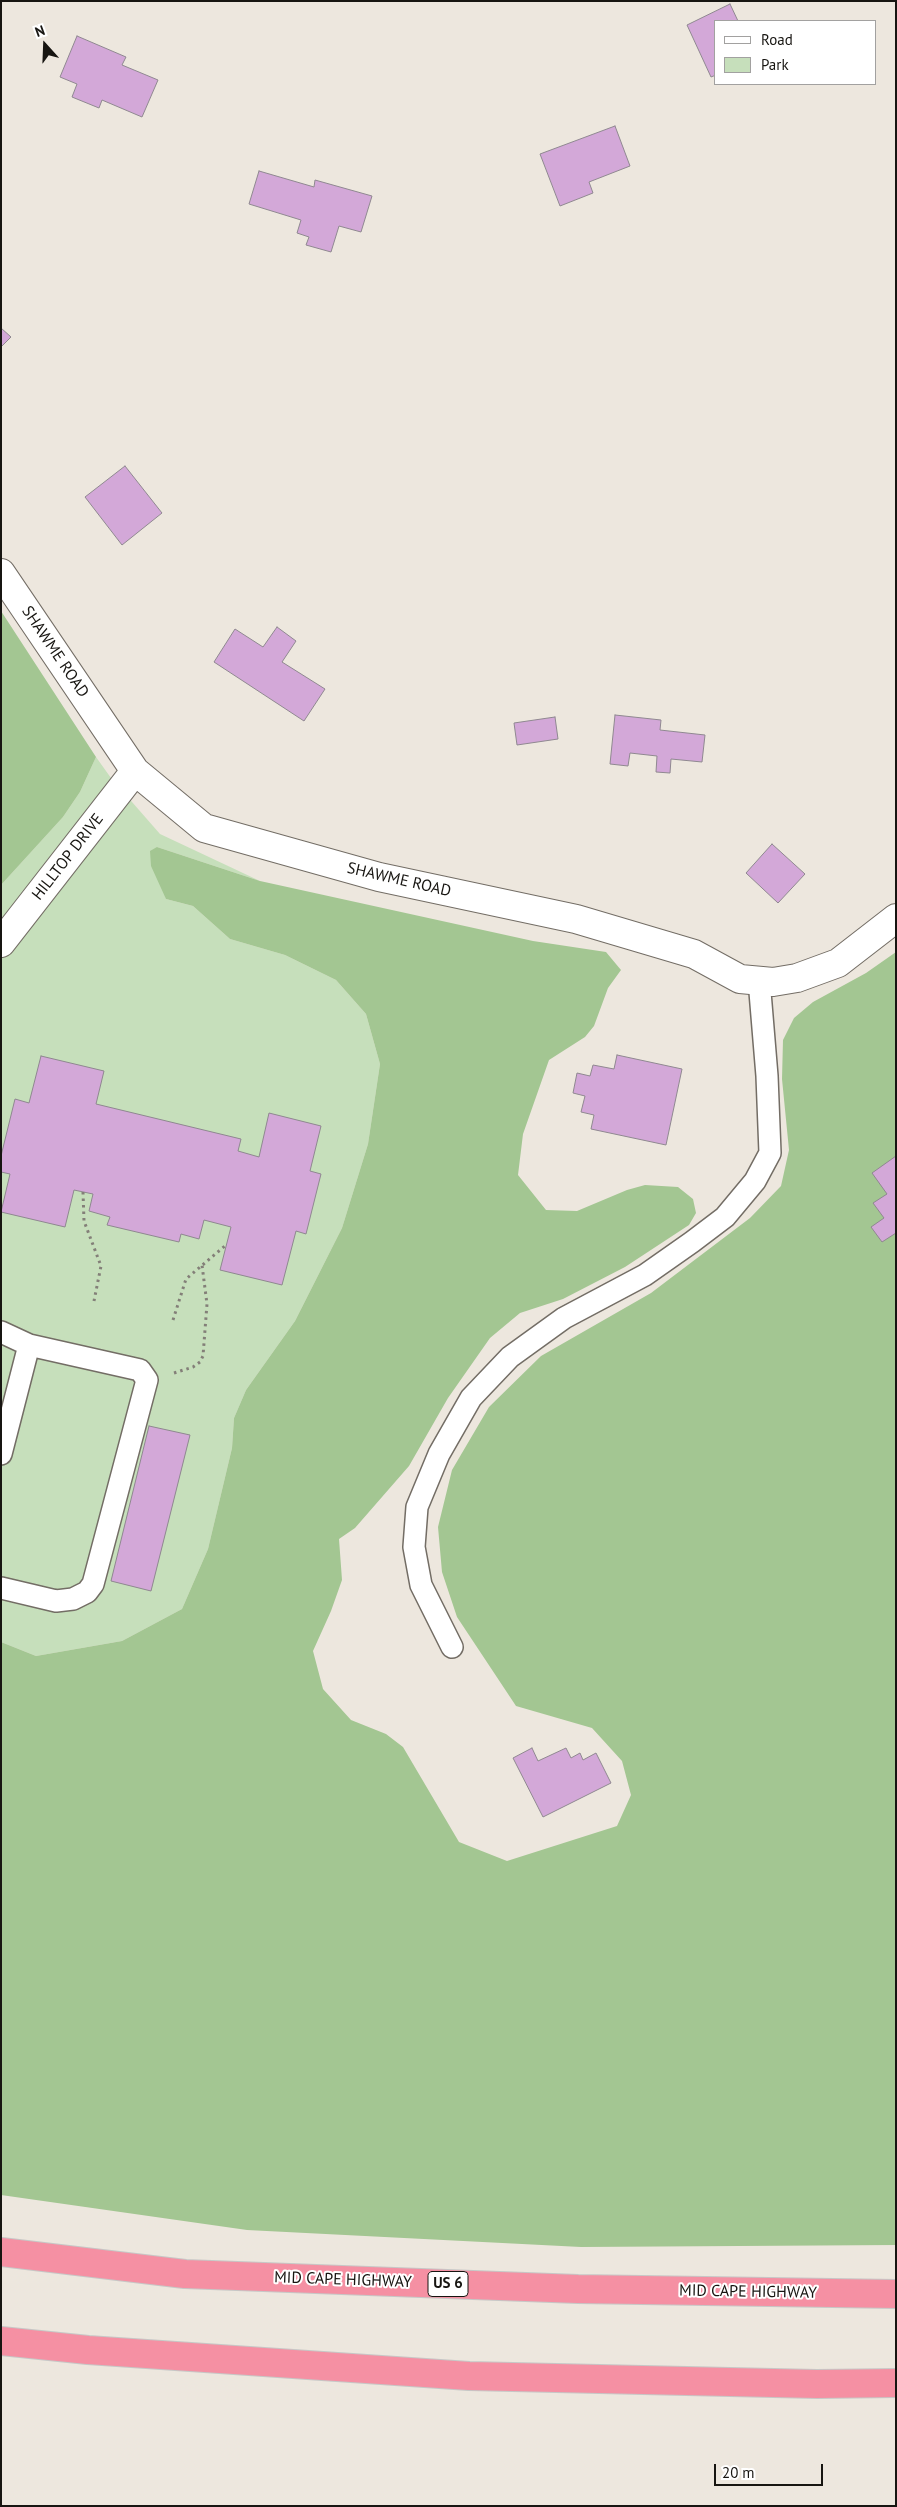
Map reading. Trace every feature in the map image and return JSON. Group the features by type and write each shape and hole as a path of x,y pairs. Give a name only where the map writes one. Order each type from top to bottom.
{"highway":[{"name":"MID CAPE HIGHWAY","path":"1,2252 185,2274 578,2289 896,2294"},
{"path":"1,2341 98,2350 468,2376 817,2384 896,2383"}],"street":[{"name":"SHAWME ROAD","path":"1,572 135,771 204,828 379,877 576,919 694,954 740,979 773,982 798,978 838,963 896,918"},
{"name":"HILLTOP DRIVE","path":"1,943 135,771"}],"lane":[{"path":"452,1647 421,1585 414,1547 417,1507 439,1454 471,1398 510,1357 564,1318 645,1276 725,1217 755,1181 770,1153 767,1076 759,980"},
{"path":"1,1332 5,1336 29,1345 140,1370 147,1380 93,1584 87,1592 73,1599 56,1601 1,1588"},
{"path":"1,1454 29,1345"}],"path":[{"path":"83,1192 84,1221 100,1266 94,1301"},
{"path":"173,1320 186,1279 226,1245"},
{"path":"147,1380 193,1367 200,1362 203,1356 207,1304 202,1265"}],"green space":[{"path":"1,611 96,757 80,792 63,817 1,885"},
{"path":"96,757 111,778 160,834 260,881 157,847 166,899 193,906 230,939 285,955 336,980 366,1014 380,1064 368,1144 342,1228 295,1321 246,1390 234,1418 232,1448 208,1549 182,1609 122,1641 36,1656 1,1642 1,885 63,817 80,792"},
{"path":"157,847 260,881 533,941 606,952 621,970 608,988 594,1026 585,1037 549,1060 523,1134 518,1175 546,1210 577,1211 627,1190 645,1185 678,1187 693,1199 696,1213 689,1225 625,1267 563,1299 520,1313 490,1338 448,1398 409,1466 355,1528 339,1539 342,1580 331,1611 313,1651 323,1689 351,1720 386,1734 403,1747 459,1842 507,1861 617,1826 631,1795 622,1761 592,1728 516,1706 457,1617 442,1572 438,1527 452,1470 489,1407 541,1356 651,1293 750,1218 781,1186 789,1150 782,1079 783,1040 794,1018 813,1002 866,973 896,952 896,2245 581,2247 247,2230 1,2195 1,1642 36,1656 122,1641 182,1609 208,1549 232,1448 234,1418 246,1390 295,1321 342,1228 368,1144 380,1064 366,1014 336,980 285,955 230,939 193,906 166,899 151,866 150,851"}],"building":[{"path":"730,4 738,20 714,20 714,76 711,77 687,25"},
{"path":"77,36 126,57 122,65 158,80 142,117 102,100 99,108 72,97 77,84 60,77"},
{"path":"615,126 630,166 589,182 593,193 560,206 540,154"},
{"path":"259,171 314,187 315,180 372,196 361,232 339,226 331,252 306,245 309,237 297,233 301,220 249,204"},
{"path":"1,328 11,337 1,347"},
{"path":"125,466 162,513 122,545 85,497"},
{"path":"277,627 296,641 282,662 325,689 304,721 214,662 235,629 263,647"},
{"path":"615,715 661,720 660,730 705,735 702,762 671,759 670,773 656,772 657,756 630,753 628,766 610,764"},
{"path":"555,717 558,739 517,745 514,723"},
{"path":"772,844 805,874 778,903 746,873"},
{"path":"617,1055 682,1069 666,1145 591,1129 594,1115 581,1112 585,1096 573,1093 577,1073 590,1076 593,1065 614,1069"},
{"path":"41,1056 104,1071 96,1104 241,1139 238,1151 259,1157 269,1113 321,1126 310,1171 321,1174 306,1234 296,1231 282,1285 220,1270 231,1227 204,1220 199,1239 181,1234 179,1242 107,1225 110,1217 89,1211 93,1194 74,1190 65,1227 1,1212 10,1174 1,1172 1,1156 15,1099 29,1103"},
{"path":"896,1156 896,1233 882,1242 871,1227 884,1218 873,1203 887,1194 872,1173"},
{"path":"149,1426 190,1435 151,1591 111,1581"},
{"path":"532,1748 538,1761 566,1748 571,1758 580,1753 583,1760 596,1753 611,1783 543,1817 513,1758"}]}
